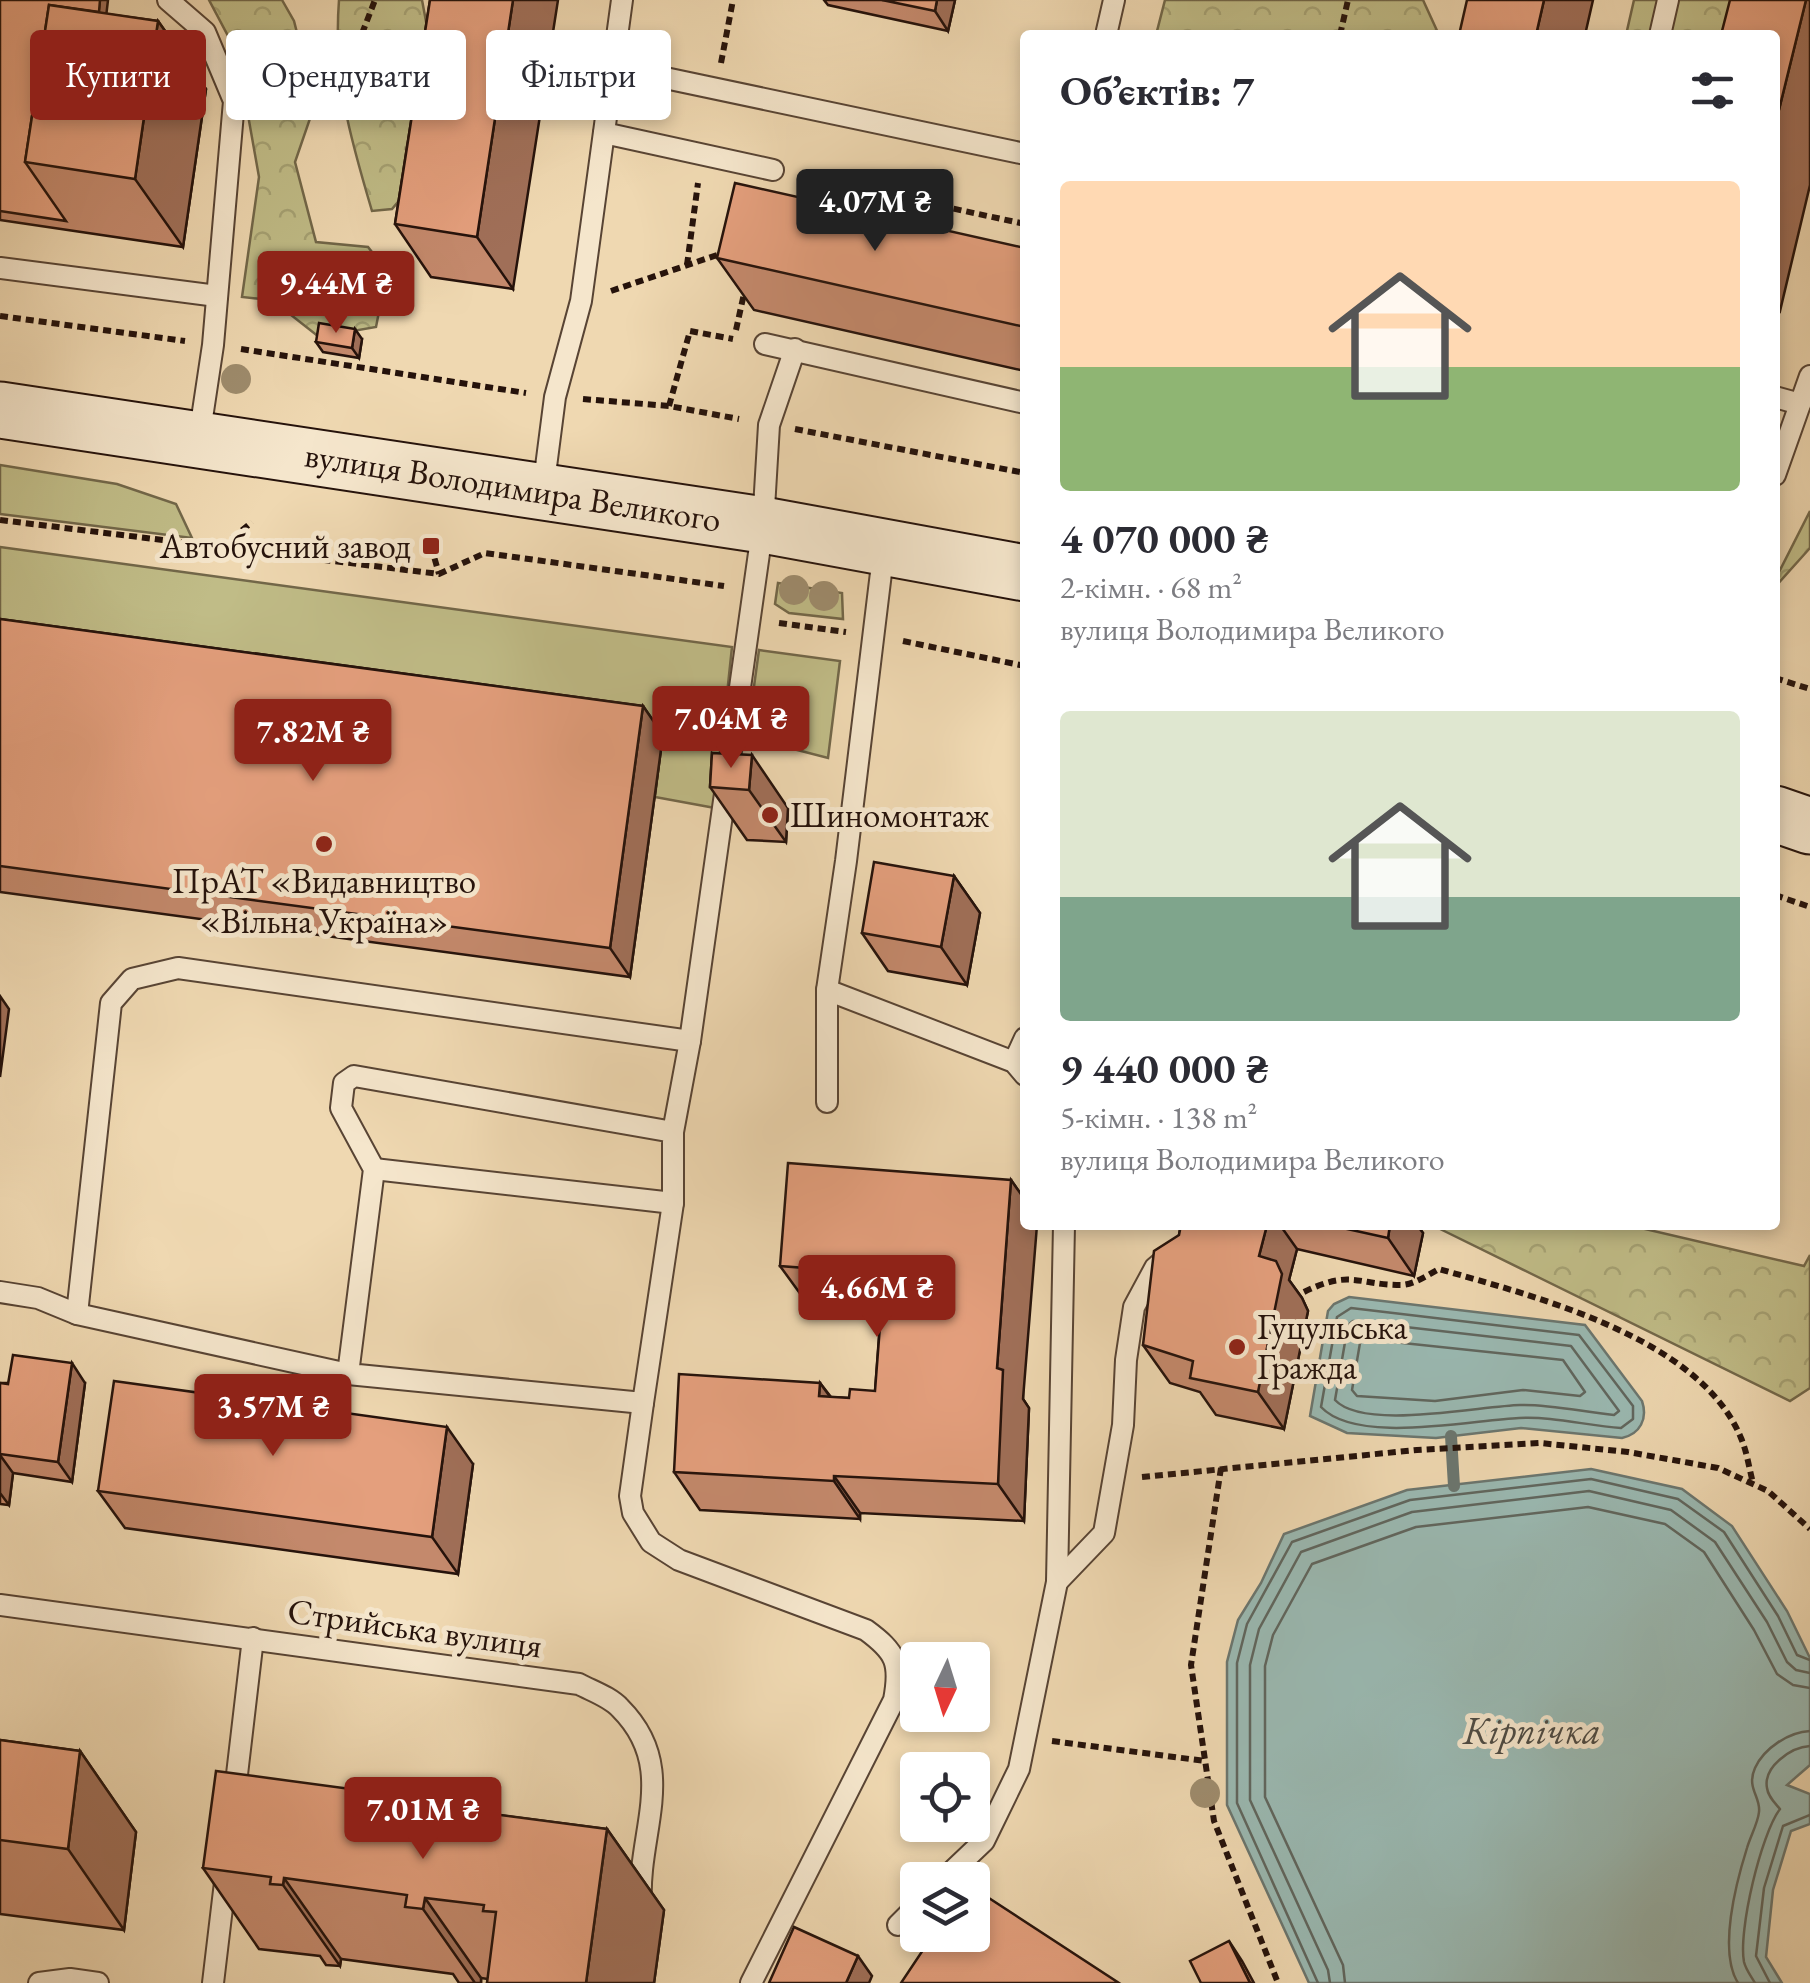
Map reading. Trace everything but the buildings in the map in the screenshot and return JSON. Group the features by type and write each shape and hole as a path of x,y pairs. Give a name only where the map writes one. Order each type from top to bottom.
{"main road":[{"name":"вулиця Володимира Великого","path":"0,410 543,490 1020,572"}],"lane":[{"path":"168,0 205,32 226,82"},
{"path":"618,30 622,0"},
{"path":"1107,30 1114,0"},
{"path":"1661,30 1668,0"},
{"path":"671,79 1020,153"},
{"path":"199,440 213,345 232,120"},
{"path":"543,490 555,397 581,301 606,120"},
{"path":"604,133 773,170"},
{"path":"0,268 217,296"},
{"path":"764,344 1020,402"},
{"path":"751,1983 894,1700 899,1673 889,1647 866,1630 679,1560 651,1542 634,1513 630,1496 672,1203 672,1132 690,1041 763,525 769,424 795,349"},
{"path":"1780,461 1810,376"},
{"path":"1780,398 1800,404"},
{"path":"828,1102 827,990 852,862 884,546"},
{"path":"77,1314 111,1002 132,979 178,968 690,1041"},
{"path":"827,990 1020,1068"},
{"path":"348,1374 374,1169 341,1108 344,1083 354,1076 672,1132"},
{"path":"374,1169 672,1203"},
{"path":"961,1862 984,1840 1019,1770 1057,1582 1064,1230"},
{"path":"1057,1582 1104,1533 1122,1425 1134,1308 1155,1268 1176,1250"},
{"path":"0,1292 38,1298 77,1314 348,1374 643,1403"},
{"name":"Стрийська вулиця","path":"0,1605 579,1684 618,1705 648,1744 653,1786 640,1893 642,1929"},
{"path":"214,1983 253,1638"},
{"path":"39,1983 70,1979 98,1983"}],"path":[{"path":"363,30 375,0"},
{"path":"1341,30 1348,0"},
{"path":"773,170 1020,223"},
{"path":"581,301 739,248"},
{"path":"734,339 748,280"},
{"path":"0,316 555,397 669,406 1020,471"},
{"path":"669,406 690,331 764,344"},
{"path":"0,520 438,574 485,552 723,586 751,601"},
{"path":"221,548 252,522"},
{"path":"432,546 438,574"},
{"path":"775,623 851,633"},
{"path":"898,640 1020,665"},
{"path":"1780,680 1810,689"},
{"path":"1780,897 1810,906"},
{"path":"1304,1292 1329,1280 1360,1279 1405,1286 1438,1269 1563,1305 1630,1335 1688,1372 1715,1398 1741,1437 1753,1484"},
{"path":"1110,1494 1146,1475 1442,1448 1540,1444 1628,1452 1718,1468 1768,1491 1810,1530"},
{"path":"1221,1468 1191,1665 1214,1820 1278,1983"},
{"path":"1026,1738 1205,1761"}],"green space":[{"path":"209,0 282,0 296,30 226,30"},
{"path":"339,0 422,0 428,30 338,30"},
{"path":"1165,0 1423,0 1437,30 1157,30"},
{"path":"1634,0 1741,0 1733,30 1627,30"},
{"path":"249,120 309,120 295,162 316,242 368,247 387,271 376,327 319,337 272,300 242,297 259,177"},
{"path":"348,120 434,120 424,171 392,209 372,211"},
{"path":"0,465 117,484 176,504 192,538 0,514"},
{"path":"1810,511 1810,548 1780,581 1780,570"},
{"path":"0,547 732,647 715,808 655,797 663,728 0,639"},
{"path":"778,583 842,593 843,619 789,613 775,604"},
{"path":"759,650 840,661 828,758 747,737"},
{"path":"1442,1230 1649,1230 1804,1266 1810,1255 1810,1388 1790,1401"}],"water":[{"path":"1349,1297 1585,1325 1642,1401 1641,1425 1622,1438 1521,1428 1436,1438 1347,1433 1310,1416 1328,1311"},
{"name":"Кірпічка","path":"1591,1469 1682,1489 1732,1526 1787,1611 1810,1658 1810,1765 1787,1785 1810,1794 1810,1824 1791,1831 1773,1890 1766,1957 1782,1983 1309,1983 1227,1805 1227,1662 1238,1620 1284,1534 1407,1490"}],"waterway":[{"path":"1451,1436 1454,1486"}],"place":[{"name":"Автобусний завод","path":"431,546"},
{"name":"Шиномонтаж","path":"770,815"},
{"name":"ПрАТ «Видавництво «Вільна Україна»","path":"324,844"},
{"name":"Гуцульська Гражда","path":"1237,1347"}]}
